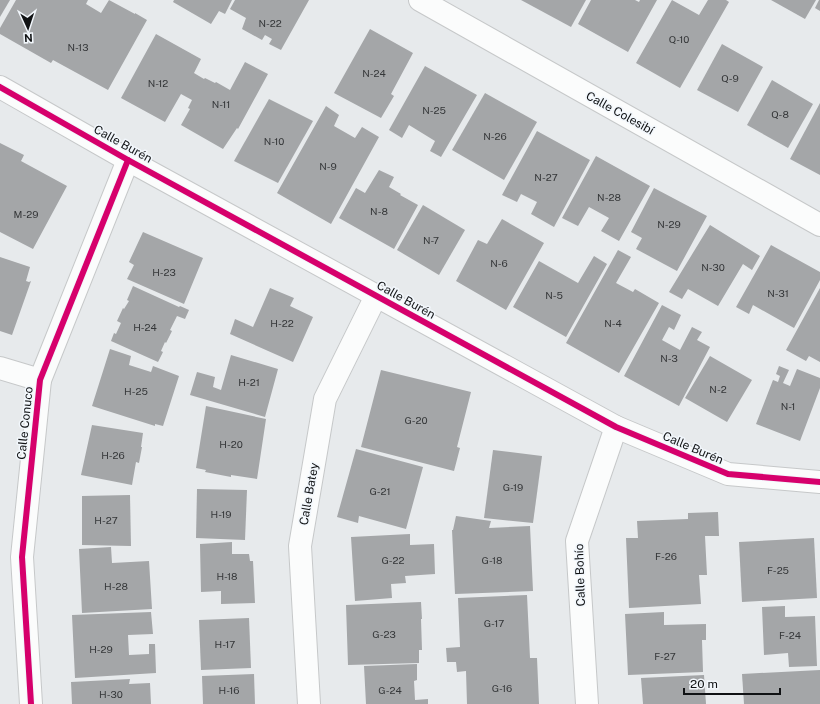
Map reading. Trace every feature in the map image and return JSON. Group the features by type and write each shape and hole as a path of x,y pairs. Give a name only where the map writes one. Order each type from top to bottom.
{"street":[{"name":"Calle Colesibí","path":"420,0 820,225"},
{"name":"Calle Burén","path":"0,87 128,160 616,427 728,474 820,482"},
{"name":"Calle Conuco","path":"31,704 22,557 40,380 128,160"},
{"name":"Calle Batey","path":"309,704 300,546 325,399 376,296"},
{"path":"0,368 40,380"},
{"name":"Calle Bohío","path":"587,704 577,541 616,427"}],"building":[{"path":"0,0 10,0 0,17"},
{"path":"16,0 88,0 86,4 101,13 109,0 147,20 108,90 53,60 51,63 0,34 0,28"},
{"path":"174,0 232,0 225,14 219,11 211,24 173,2"},
{"path":"235,0 309,0 281,50 269,44 272,39 265,35 262,40 242,29 246,18 230,9"},
{"path":"521,0 586,0 571,27"},
{"path":"591,0 635,0 639,2 640,0 657,0 628,52 578,24"},
{"path":"672,0 699,15 708,0 726,0 729,2 680,88 636,63"},
{"path":"771,0 816,0 805,19"},
{"path":"820,0 820,11 815,8"},
{"path":"370,29 413,53 391,94 394,96 381,118 334,93"},
{"path":"156,34 201,59 194,73 204,79 205,78 215,83 216,82 230,90 245,62 268,74 238,129 237,128 223,149 181,125 190,109 188,108 192,100 181,94 165,122 121,98"},
{"path":"722,44 763,67 738,112 697,90"},
{"path":"425,66 477,95 441,157 430,151 435,141 409,125 402,138 389,130"},
{"path":"772,80 813,104 788,148 747,125"},
{"path":"485,93 537,122 504,180 452,150"},
{"path":"269,99 313,121 278,183 234,161"},
{"path":"820,103 820,175 790,159"},
{"path":"326,106 339,115 334,126 355,138 362,127 379,137 331,224 277,193"},
{"path":"537,131 590,160 554,227 531,214 537,202 521,194 517,202 502,195"},
{"path":"0,143 24,155 21,161 67,186 33,249 0,232"},
{"path":"596,156 650,186 619,241 601,231 609,218 589,207 578,226 562,218"},
{"path":"379,170 394,177 389,187 418,205 394,249 339,218 356,188 365,193"},
{"path":"654,188 707,216 677,271 636,249 642,238 631,232"},
{"path":"423,205 465,230 439,275 397,250"},
{"path":"502,219 544,243 506,310 456,281 478,240 487,244"},
{"path":"710,225 760,256 752,270 743,264 718,306 688,289 682,299 669,292"},
{"path":"143,232 203,258 184,304 127,279 134,265 129,262"},
{"path":"771,245 820,272 820,280 794,328 753,305 749,314 736,307"},
{"path":"618,250 631,257 616,283 633,292 635,289 659,303 619,373 566,343"},
{"path":"594,256 607,264 566,337 513,307 539,261 578,283"},
{"path":"0,257 30,267 26,281 31,281 12,335 0,331"},
{"path":"133,286 189,310 185,319 177,316 170,330 172,331 161,351 163,352 158,362 111,341 114,333 116,334 121,323 117,321 123,308 124,309 129,301 127,300"},
{"path":"270,288 294,298 290,306 313,317 293,362 230,334 235,319 253,327"},
{"path":"820,288 820,362 809,356 806,361 786,350"},
{"path":"662,305 681,315 674,330 669,327 662,340 680,350 692,327 702,332 697,340 710,347 679,406 624,376"},
{"path":"110,349 131,356 129,365 151,372 153,366 179,376 163,426 155,424 155,426 92,406"},
{"path":"231,355 278,369 265,417 190,395 197,372 215,377 213,387 221,390"},
{"path":"710,356 752,380 727,422 685,398"},
{"path":"779,366 789,370 783,383 790,386 797,369 820,378 820,388 800,441 756,424 773,380 778,382 780,376 776,374"},
{"path":"381,370 471,392 457,447 460,448 454,471 361,447"},
{"path":"206,406 266,419 257,479 231,475 231,477 205,472 206,470 196,468"},
{"path":"92,425 143,433 139,463 136,462 132,485 81,475"},
{"path":"356,449 423,467 406,529 359,516 358,523 337,517"},
{"path":"493,450 542,456 533,523 484,518"},
{"path":"197,489 247,490 245,540 196,538"},
{"path":"130,495 131,546 82,545 82,496"},
{"path":"718,512 719,536 705,536 707,575 699,575 701,604 629,608 626,538 638,538 637,521 688,519 688,513"},
{"path":"456,516 491,521 489,528 530,526 533,591 455,594 452,530"},
{"path":"410,534 410,545 434,544 435,574 405,576 406,583 391,584 392,598 355,601 351,537"},
{"path":"814,538 817,598 742,602 739,542"},
{"path":"232,542 232,554 249,554 250,561 253,561 255,603 221,604 221,591 201,592 200,544"},
{"path":"111,547 112,563 149,561 152,609 82,613 79,549"},
{"path":"527,595 530,658 537,658 539,704 467,704 466,671 457,672 456,662 447,662 446,648 460,647 458,598"},
{"path":"421,602 422,650 419,650 419,663 348,665 346,605"},
{"path":"785,606 785,617 815,616 817,666 789,667 788,653 764,655 762,607"},
{"path":"151,612 153,634 128,635 129,655 149,654 149,644 155,644 156,673 75,678 72,615"},
{"path":"664,612 664,625 706,624 706,640 702,640 703,672 628,675 625,614"},
{"path":"249,618 251,668 201,670 199,620"},
{"path":"417,664 417,680 414,681 415,700 428,699 428,704 366,704 364,666"},
{"path":"820,670 820,704 744,704 742,674"},
{"path":"254,674 255,704 203,704 202,676"},
{"path":"704,675 706,704 643,704 641,678"},
{"path":"130,679 129,684 150,683 151,704 72,704 71,682"}],"cycle path":[{"path":"0,87 128,160 616,427 728,474 820,482"},
{"path":"31,704 22,557 40,380 128,160"}]}
